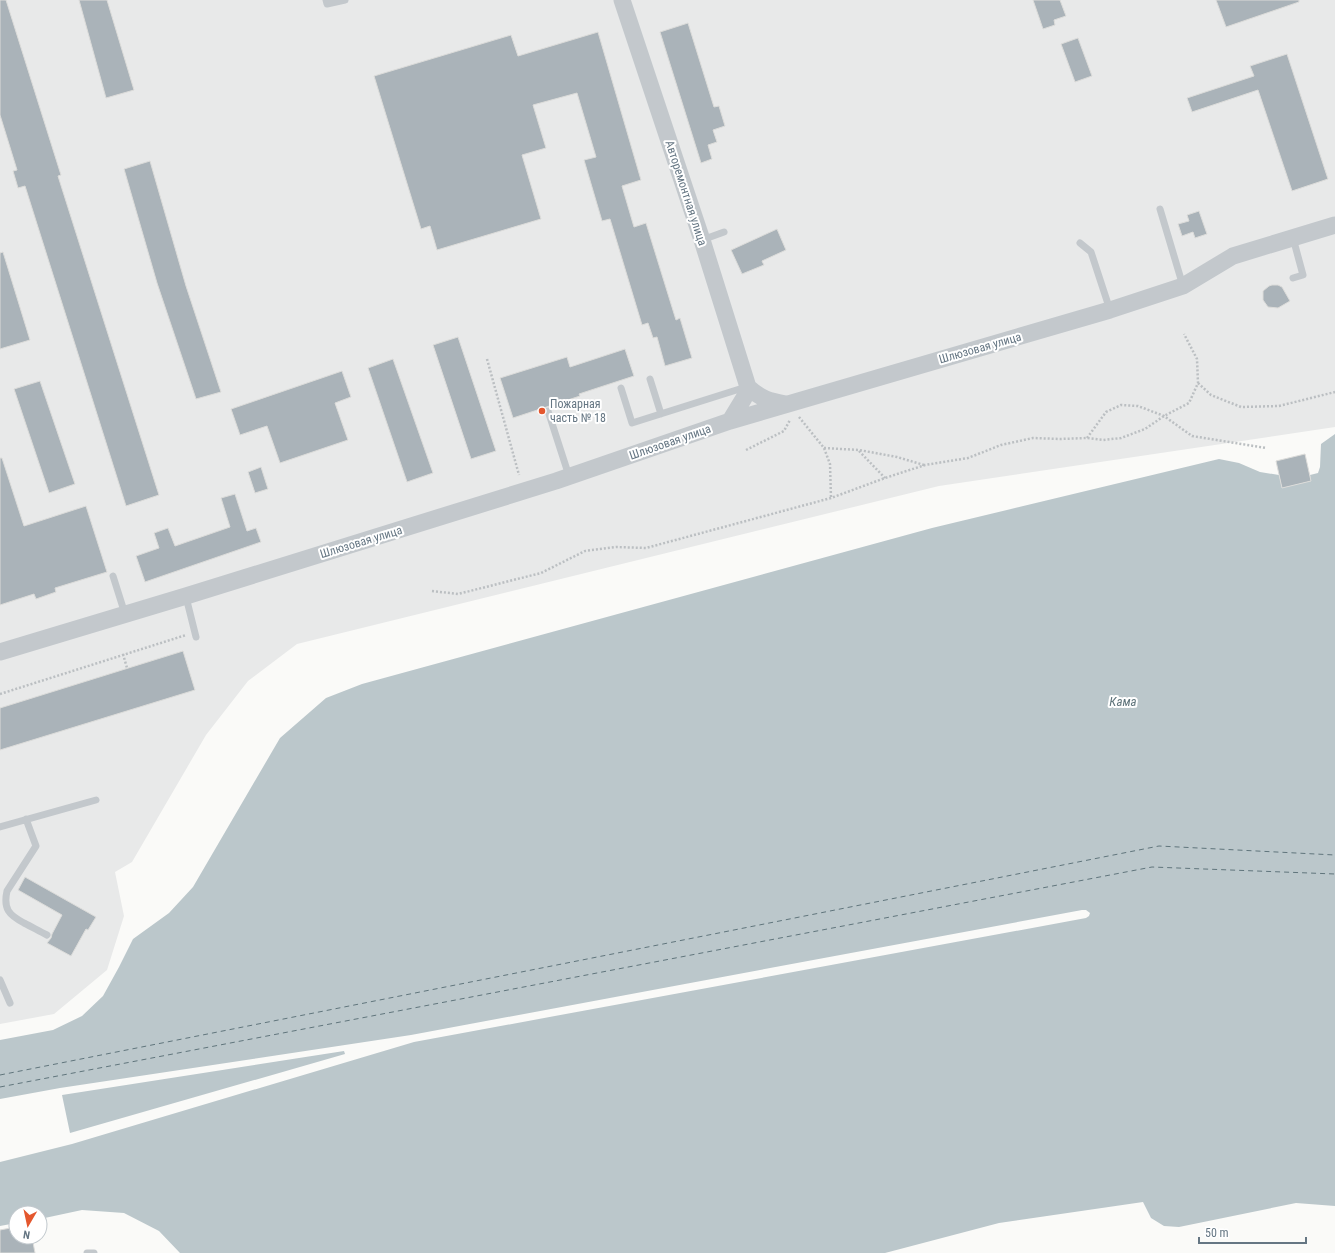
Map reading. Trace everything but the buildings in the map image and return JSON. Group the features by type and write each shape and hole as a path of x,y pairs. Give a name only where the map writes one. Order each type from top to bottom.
{"street":[{"name":"Авторемонтная улица","path":"622,0 702,240 748,387"},
{"name":"Шлюзовая улица","path":"0,652 186,596 569,476 730,421 791,407 1110,310 1183,286 1234,256 1335,225"},
{"path":"730,421 744,398 748,387 757,395 767,400 791,407"}],"lane":[{"path":"326,0 327,4 345,0"},
{"path":"1160,209 1183,286"},
{"path":"702,240 724,232"},
{"path":"1292,238 1303,274 1293,278"},
{"path":"1080,243 1091,252 1110,310"},
{"path":"650,379 661,414"},
{"path":"621,388 632,423 748,387"},
{"path":"548,411 569,476"},
{"path":"114,576 125,614"},
{"path":"186,596 195,635"},
{"path":"0,827 96,800"},
{"path":"26,819 36,846 7,891 5,899 6,908 12,916 47,935"},
{"path":"0,980 10,1003"},
{"path":"87,1253 94,1253"}],"path":[{"path":"432,591 458,594 541,573 585,551 616,547 646,548 831,498 925,465 968,458 1001,445 1033,438 1087,438 1103,440 1122,438 1145,429 1189,402 1198,383 1197,359 1184,334"},
{"path":"487,359 519,475"},
{"path":"1198,383 1211,395 1240,407 1279,406 1335,392"},
{"path":"1087,438 1106,412 1121,405 1138,406 1164,416 1192,436 1266,448"},
{"path":"791,407 824,448 830,464 831,498"},
{"path":"746,450 784,431 791,407"},
{"path":"824,448 859,450 897,457 925,465"},
{"path":"859,450 885,478"},
{"path":"0,694 123,654 195,635"},
{"path":"123,654 127,668"}],"shaded area":[{"path":"0,0 1335,0 1335,427 939,486 297,644 248,681 206,735 132,862 115,872 124,916 107,970 54,1014 0,1024"}],"water":[{"name":"Кама","path":"1335,434 1335,1206 1296,1203 1179,1227 1164,1226 1151,1218 1143,1202 999,1223 885,1253 180,1253 159,1231 124,1213 82,1210 48,1217 48,1205 8,1205 8,1224 0,1226 0,1162 72,1144 414,1042 1086,918 1090,913 1086,910 1082,910 411,1035 60,1088 0,1099 0,1040 53,1030 82,1016 103,996 133,939 169,913 193,887 280,738 326,698 362,684 932,528 1219,459 1239,463 1260,472 1279,475 1282,488 1311,481 1310,475 1318,473 1320,467 1321,444"},
{"path":"344,1051 345,1054 70,1133 62,1095"}],"ferry route":[{"path":"0,1075 1159,846 1335,855"},
{"path":"0,1087 1152,867 1335,874"}],"place":[{"name":"Пожарная часть № 18","path":"542,411"}]}
